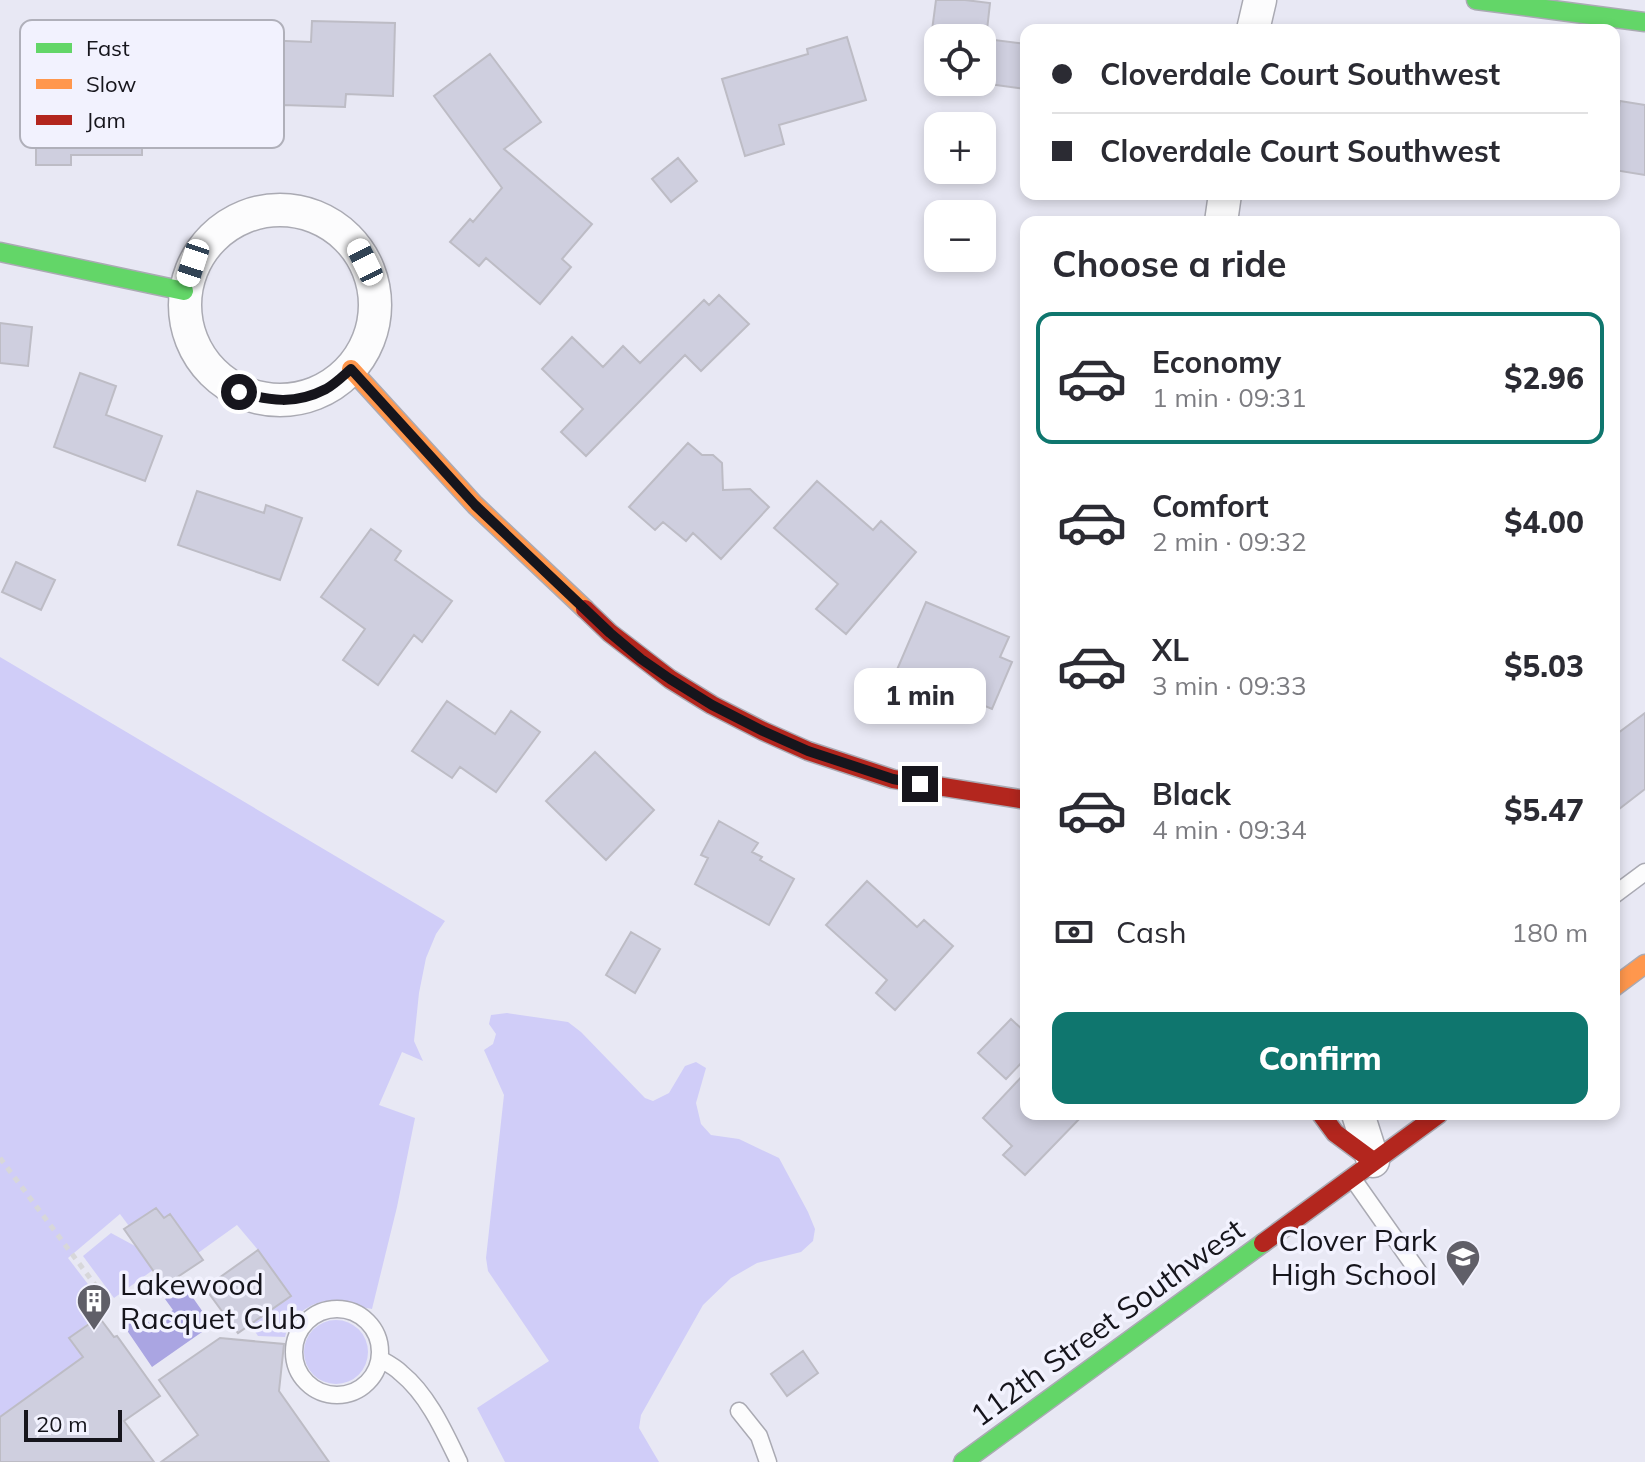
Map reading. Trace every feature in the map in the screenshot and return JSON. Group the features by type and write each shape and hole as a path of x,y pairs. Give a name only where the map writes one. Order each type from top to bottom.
{"street":[{"path":"1254,24 1260,0"},
{"path":"1476,0 1645,22"},
{"path":"271,209 304,211 334,225 358,247 372,277 376,310 369,342 351,369 327,388 298,399 268,400 239,392 214,375 195,351 185,322 184,291 193,263 212,236 239,217 271,209"},
{"path":"0,252 184,291"},
{"path":"351,369 475,505 610,633 670,679 737,718 808,751 893,779 1020,799"},
{"path":"1620,983 1645,964"},
{"path":"1325,1120 1362,1170"},
{"path":"1358,1120 1362,1170"},
{"name":"112th Street Southwest","path":"963,1462 1431,1120"}],"lane":[{"path":"1620,891 1645,872"},
{"path":"1362,1170 1422,1277"},
{"path":"341,1308 355,1312 375,1331 380,1345 380,1359 375,1373 354,1392 325,1394 312,1388 302,1378 293,1351 296,1337 313,1315 327,1309 341,1308"},
{"path":"380,1359 400,1372 419,1391 459,1462"},
{"path":"739,1411 759,1436 768,1462"}],"path":[{"path":"0,1158 108,1302"}],"shaded area":[{"path":"0,657 445,921 426,958 419,993 414,1041 423,1061 402,1052 379,1105 415,1118 372,1309 326,1301 310,1306 297,1316 285,1337 258,1336 250,1324 290,1295 237,1225 198,1253 170,1214 129,1226 120,1214 68,1258 107,1309 69,1338 84,1359 0,1417"},
{"path":"507,1013 568,1022 645,1098 653,1101 669,1093 685,1066 696,1062 706,1068 696,1103 701,1124 711,1135 739,1139 779,1158 815,1229 813,1241 801,1252 757,1263 731,1278 703,1305 641,1415 639,1428 659,1462 505,1462 477,1408 549,1361 488,1271 486,1258 504,1095 484,1050 493,1044 496,1034 489,1024 491,1015"},
{"path":"111,1233 135,1246 153,1270 114,1298 83,1256"},
{"path":"184,1285 212,1325 152,1367 124,1326 142,1314 151,1325 173,1310 165,1299"},
{"path":"330,1320 342,1320 359,1329 366,1340 366,1364 359,1375 342,1384 330,1384 318,1379 309,1370 304,1358 304,1346 309,1334 318,1325"}],"building":[{"path":"936,0 990,3 988,24 933,24"},
{"path":"312,21 395,23 393,96 346,94 345,107 284,105 284,41 311,42"},
{"path":"847,37 866,100 779,125 784,144 745,156 722,79 808,54 807,49"},
{"path":"996,40 1020,43 1020,88 996,85"},
{"path":"490,54 541,122 504,149 592,224 562,259 571,267 540,304 486,258 479,266 450,242 470,219 473,222 502,188 434,96"},
{"path":"1620,101 1645,105 1645,175 1620,171"},
{"path":"36,148 142,148 142,155 71,155 71,165 36,165"},
{"path":"678,158 697,181 671,202 652,179"},
{"path":"719,295 749,324 701,371 685,355 586,456 561,432 583,409 542,369 572,337 603,367 623,346 640,363 704,300 709,305"},
{"path":"0,323 32,327 28,366 0,363"},
{"path":"80,373 116,386 106,415 162,436 145,481 54,447"},
{"path":"688,443 702,455 713,455 722,463 723,490 750,489 769,507 721,559 693,533 686,541 663,522 655,530 629,507"},
{"path":"817,481 873,530 881,521 916,552 846,634 816,609 838,584 774,528"},
{"path":"197,491 264,513 266,505 302,518 280,580 178,545"},
{"path":"371,529 401,551 395,560 452,601 422,642 414,635 378,685 343,660 365,629 321,597"},
{"path":"16,562 55,580 41,610 2,592"},
{"path":"926,602 1009,637 1000,657 1012,662 992,709 928,682 923,692 893,679"},
{"path":"447,701 495,734 511,711 540,732 496,792 460,767 452,778 412,751"},
{"path":"1645,713 1645,789 1620,808 1620,732"},
{"path":"595,752 654,810 606,860 546,801"},
{"path":"719,821 758,843 752,852 762,857 760,860 794,879 769,925 695,884 708,858 701,855"},
{"path":"867,881 917,927 924,920 953,946 895,1010 876,993 887,980 826,925"},
{"path":"631,932 660,949 635,993 606,975"},
{"path":"1011,1019 1020,1027 1020,1064 1006,1079 978,1053"},
{"path":"1020,1078 1020,1120 1078,1120 1025,1175 1003,1155 1012,1146 983,1118"},
{"path":"156,1208 164,1218 170,1214 203,1260 164,1286 124,1229"},
{"path":"258,1250 291,1296 238,1333 205,1288"},
{"path":"99,1317 114,1337 117,1336 160,1396 124,1421 154,1462 0,1462 0,1417 83,1357 69,1338"},
{"path":"220,1338 284,1344 279,1391 329,1462 161,1462 198,1435 159,1380"},
{"path":"803,1351 818,1373 787,1396 771,1374"}],"traffic: fast":[{"path":"1476,0 1645,22"},
{"path":"0,252 184,291"},
{"path":"963,1462 1263,1243"}],"traffic: slow":[{"path":"351,369 475,505 585,609"},
{"path":"1620,983 1645,964"}],"traffic: jam":[{"path":"585,609 610,633 670,679 712,705 808,751 893,779 1020,799"},
{"path":"1325,1120 1335,1133 1373,1161"},
{"path":"1263,1243 1431,1120"}],"place":[{"name":"Clover Park High School","path":"1463,1288"},
{"name":"Lakewood Racquet Club","path":"94,1332"}],"route":[{"path":"239,392 268,400 298,399 327,388 351,369 475,505 641,659 712,705 763,731 808,751 893,779 920,784"}]}
